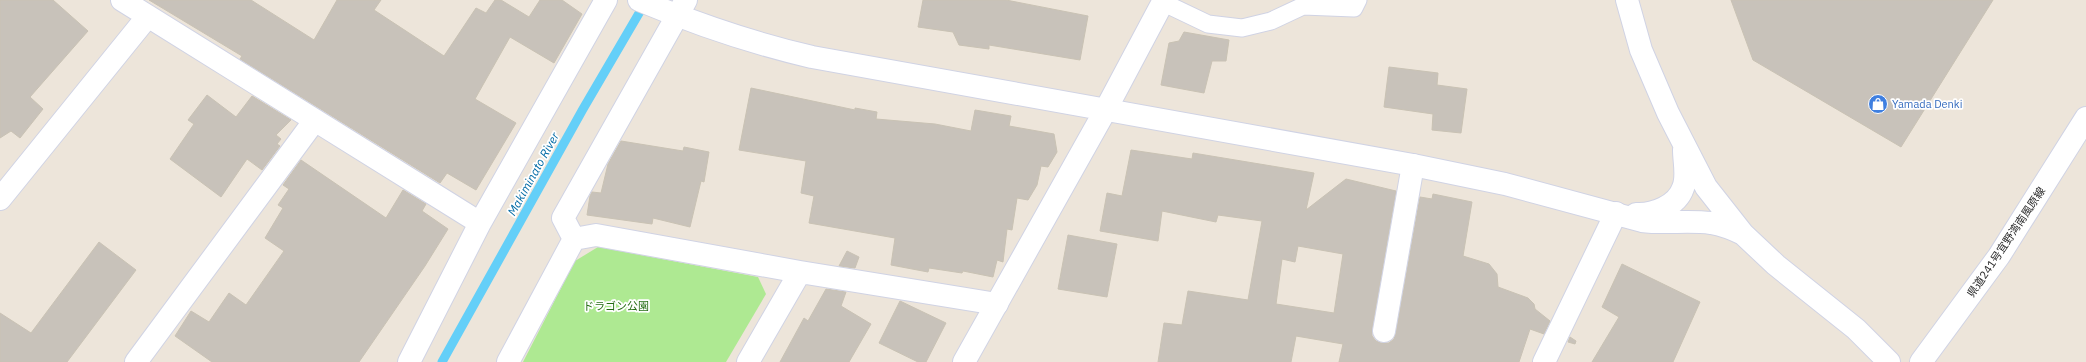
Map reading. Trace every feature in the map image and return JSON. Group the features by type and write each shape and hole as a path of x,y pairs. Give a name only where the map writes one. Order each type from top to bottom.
{"street":[{"path":"122,0 480,223"},
{"path":"409,362 480,223 606,0"},
{"path":"639,0 676,9 760,45 812,57 1105,111 1413,165 1505,184 1642,221 1658,223 1710,223 1724,226 1743,234"},
{"path":"1627,0 1641,50 1683,146 1706,187 1743,234 1776,265 1856,328 1889,362"},
{"path":"964,362 1105,111 1163,1"},
{"path":"574,239 563,218 676,9"},
{"path":"0,198 148,16"},
{"name":"県道241号宜野湾南風原線","path":"1921,362 1999,256 2086,118"},
{"path":"136,362 315,120"},
{"path":"1616,213 1652,213 1677,198 1684,188 1685,173 1683,146"},
{"path":"1384,331 1413,165"},
{"path":"1544,362 1616,213"},
{"path":"574,239 596,235 800,272 997,304"},
{"path":"508,362 574,239"},
{"path":"748,362 800,272"}],"lane":[{"path":"1163,1 1208,24 1242,28 1271,21 1303,6 1354,8 1358,0"}],"green space":[{"name":"ドラゴン公園","path":"598,247 758,277 766,294 726,362 523,362 575,261"}],"building":[{"path":"0,0 53,0 88,31 30,97 43,109 20,138 11,131 0,138"},
{"path":"149,0 251,0 314,40 337,0 381,0 374,10 444,56 476,8 486,13 495,0 501,0 529,17 540,0 562,0 582,14 554,63 510,37 475,99 516,123 476,190 447,173 440,183 240,59 242,56"},
{"path":"923,0 1006,0 1088,16 1080,60 989,45 989,49 959,45 953,32 918,27"},
{"name":"Yamada Denki","path":"1731,0 1993,0 1901,147 1753,60"},
{"path":"1184,32 1229,40 1226,61 1212,61 1204,93 1161,85 1169,43 1179,41"},
{"path":"1389,67 1438,73 1437,85 1467,89 1461,133 1432,130 1433,114 1384,107"},
{"path":"751,88 855,110 855,108 877,112 876,119 935,124 971,131 975,110 1011,116 1009,126 1054,134 1057,152 1048,167 1041,166 1037,185 1028,200 1017,198 1012,230 1007,229 1003,262 997,260 993,277 963,271 962,273 929,268 928,272 891,265 895,238 809,223 814,196 801,193 806,161 739,150"},
{"path":"207,95 236,117 252,96 291,120 276,135 281,139 277,144 280,146 262,170 247,159 221,197 170,159 194,124 188,120"},
{"path":"621,141 683,151 684,147 709,152 704,182 701,181 690,227 653,218 652,224 587,215 590,196 592,192 601,193 608,164"},
{"path":"1131,150 1192,159 1193,153 1314,173 1306,210 1346,179 1396,191 1372,329 1372,336 1376,341 1381,343 1389,343 1394,339 1396,333 1420,197 1432,199 1433,194 1472,202 1463,256 1489,264 1497,274 1498,287 1528,298 1534,304 1535,309 1550,321 1544,334 1530,329 1519,362 1339,362 1343,344 1296,336 1291,362 1158,362 1164,323 1182,325 1188,291 1248,300 1262,221 1218,215 1216,222 1162,211 1158,241 1100,231 1107,193 1122,196","holes":["1298,246 1343,254 1334,313 1276,304 1282,259 1295,262"]},
{"path":"301,160 386,218 403,190 426,204 422,211 448,229 425,266 359,362 212,362 175,336 191,311 209,322 229,293 246,305 284,251 265,238 283,208 278,205 289,189 283,185"},
{"path":"1068,235 1117,244 1107,297 1058,289"},
{"path":"99,242 136,270 67,362 0,362 0,313 31,333"},
{"path":"847,251 859,257 855,268 839,266"},
{"path":"1622,264 1700,302 1673,362 1592,362 1619,317 1602,307"},
{"path":"826,289 846,292 841,306 871,324 849,362 780,362 804,318 808,321"},
{"path":"900,301 946,323 926,362 918,362 879,343"},
{"path":"1570,337 1576,341 1575,344 1568,342"}],"waterway":[{"name":"Makiminato River","path":"442,362 583,109 645,3"}],"place":[{"name":"Yamada Denki","path":"1878,104"}]}
